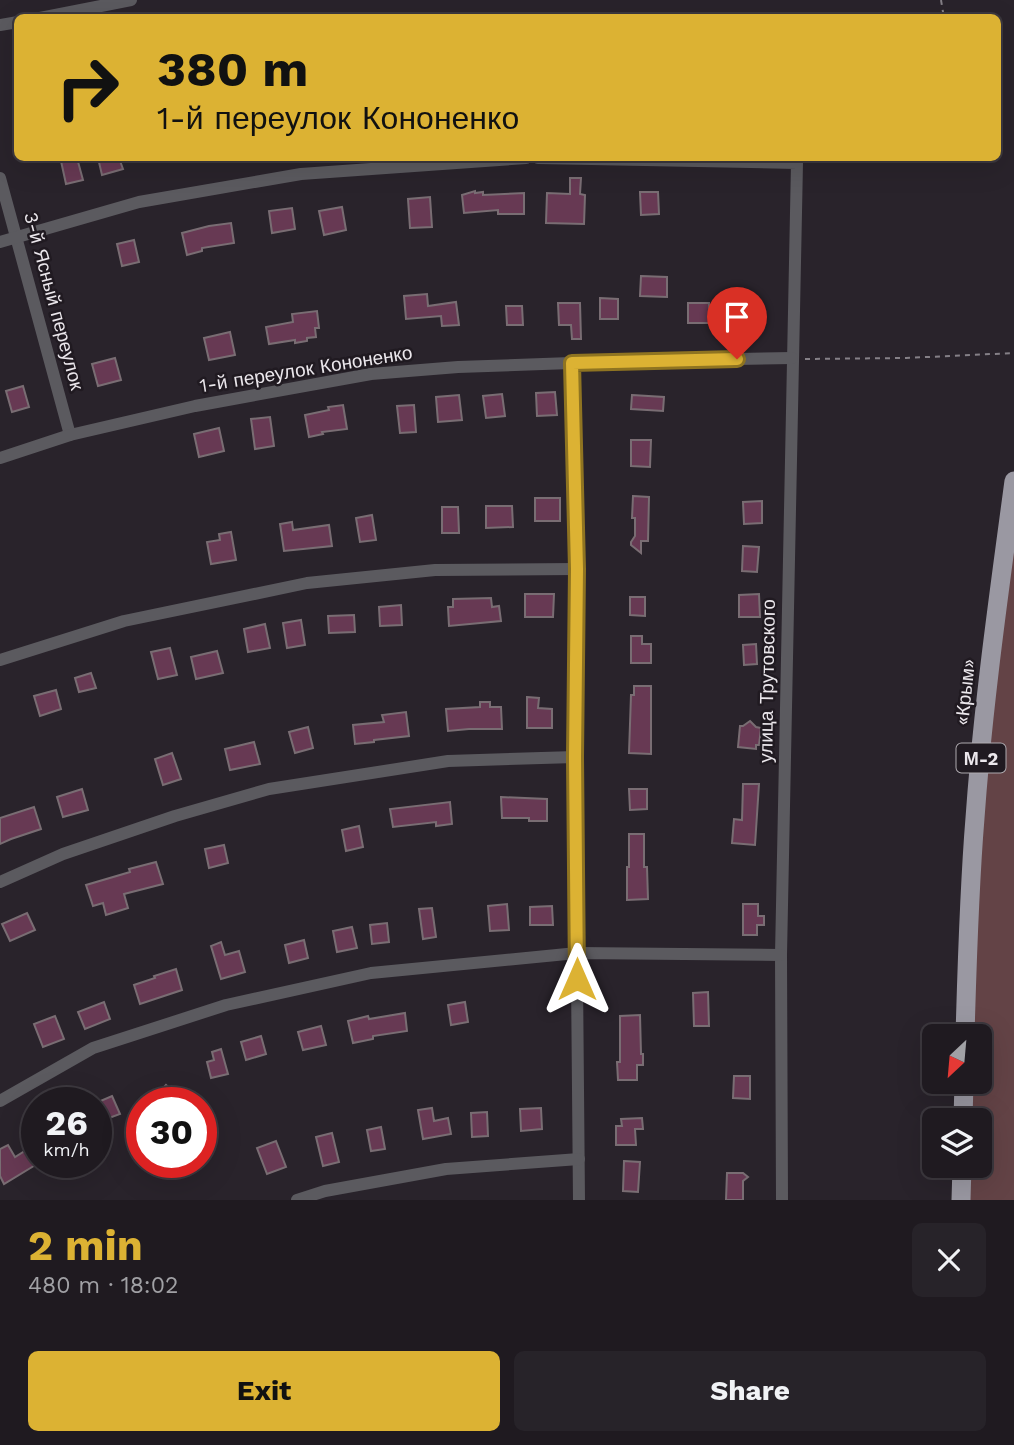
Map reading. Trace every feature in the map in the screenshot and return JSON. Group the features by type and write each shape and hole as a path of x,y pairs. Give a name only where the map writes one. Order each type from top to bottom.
{"highway":[{"name":"«Крым»","path":"965,1024 975,818 988,679 1014,481"},
{"path":"961,1200 962,1178"}],"street":[{"path":"60,14 131,0"},
{"path":"0,242 139,202 301,174 484,161"},
{"name":"улица Трутовского","path":"693,161 797,163 781,955 782,1200"},
{"name":"3-й Ясный переулок","path":"0,178 70,435"},
{"name":"1-й переулок Кононенко","path":"0,458 70,435 195,406 371,374 458,367 641,360 792,358"},
{"path":"572,363 577,569 575,757 579,1200"},
{"path":"0,660 124,621 307,583 435,570 577,569"},
{"path":"0,882 75,850 174,816 269,789 449,761 575,757"},
{"path":"0,1101 93,1048 226,1005 371,972 577,953 781,955"},
{"path":"297,1200 325,1191 446,1169 579,1159"}],"path":[{"path":"792,358 906,358 1014,353"}],"shaded area":[{"path":"1014,481 1014,1200 961,1200 962,1178 992,1178 992,1108 963,1108 964,1094 992,1094 992,1024 965,1024 968,943"}],"building":[{"path":"61,161 78,161 83,180 66,184"},
{"path":"99,161 120,161 123,169 102,175"},
{"path":"570,178 581,178 580,194 585,195 584,224 546,223 547,193 570,194"},
{"path":"475,191 483,192 483,195 524,193 524,214 498,214 498,210 464,213 462,195"},
{"path":"640,192 658,192 659,214 641,215"},
{"path":"430,197 432,227 410,228 408,199"},
{"path":"342,207 346,230 324,235 319,211"},
{"path":"292,208 295,229 272,233 269,211"},
{"path":"231,223 234,243 202,248 202,251 187,255 182,233"},
{"path":"134,240 139,262 122,266 117,244"},
{"path":"641,276 667,277 667,297 640,296"},
{"path":"427,294 428,306 456,302 459,325 442,326 441,316 406,319 404,296"},
{"path":"600,298 618,299 618,319 600,319"},
{"path":"757,300 758,324 741,324 740,301"},
{"path":"558,303 580,303 581,339 572,339 571,325 559,325"},
{"path":"688,303 709,303 709,323 688,323"},
{"path":"506,306 522,306 523,325 507,325"},
{"path":"317,311 319,328 315,328 316,337 295,343 295,340 269,344 266,327 293,322 292,314"},
{"path":"230,332 235,355 209,360 204,338"},
{"path":"115,358 121,380 98,386 92,364"},
{"path":"23,386 29,407 12,412 6,391"},
{"path":"555,392 557,415 537,416 536,393"},
{"path":"502,394 505,416 486,418 483,396"},
{"path":"459,395 462,420 438,422 436,397"},
{"path":"632,395 664,397 663,411 631,409"},
{"path":"343,405 347,429 322,432 323,434 309,437 305,415"},
{"path":"414,405 416,432 400,433 397,406"},
{"path":"270,417 274,446 255,449 251,419"},
{"path":"219,428 224,451 199,457 194,434"},
{"path":"631,440 651,440 650,467 631,466"},
{"path":"633,496 649,497 648,541 641,541 641,553 631,545 635,536"},
{"path":"535,498 560,498 560,521 535,521"},
{"path":"762,501 762,523 744,524 743,502"},
{"path":"486,506 512,506 513,527 486,528"},
{"path":"442,507 458,507 459,533 442,533"},
{"path":"372,515 376,540 360,542 356,518"},
{"path":"292,522 293,530 329,525 332,546 284,551 280,524"},
{"path":"231,532 236,560 211,564 207,542 220,540 219,534"},
{"path":"743,546 759,547 757,572 742,571"},
{"path":"525,594 554,594 553,617 525,617"},
{"path":"759,594 760,617 739,617 739,595"},
{"path":"630,597 645,597 645,616 630,615"},
{"path":"491,598 492,607 499,606 501,621 449,626 448,607 453,607 453,599"},
{"path":"401,605 402,625 380,626 379,607"},
{"path":"354,615 355,632 329,633 328,616"},
{"path":"301,620 305,645 287,648 283,623"},
{"path":"265,624 270,648 248,652 244,629"},
{"path":"631,636 642,636 642,644 651,644 651,663 631,663"},
{"path":"756,644 757,664 744,665 743,645"},
{"path":"170,648 177,675 158,679 151,652"},
{"path":"217,651 223,673 196,679 191,657"},
{"path":"91,673 96,688 79,692 75,678"},
{"path":"634,686 651,686 651,754 629,753 631,695 634,695"},
{"path":"56,690 61,709 40,716 34,696"},
{"path":"527,697 539,698 538,708 552,709 552,728 527,728"},
{"path":"480,702 490,702 490,707 501,707 502,729 448,731 446,709 480,707"},
{"path":"406,712 409,736 355,744 353,725 384,722 382,715"},
{"path":"750,721 761,728 759,745 756,745 756,749 738,747 740,726"},
{"path":"308,727 313,748 295,753 289,732"},
{"path":"254,742 260,764 230,770 225,749"},
{"path":"172,753 181,779 163,785 155,759"},
{"path":"743,784 759,784 755,845 732,843 734,819 742,820"},
{"path":"82,789 88,810 63,817 57,797"},
{"path":"629,789 647,789 647,809 630,810"},
{"path":"501,797 547,799 547,821 502,818"},
{"path":"450,802 452,824 436,826 436,822 393,827 390,809"},
{"path":"34,807 41,829 0,844 0,818"},
{"path":"359,826 363,847 346,851 342,830"},
{"path":"629,834 644,834 648,899 627,900"},
{"path":"224,845 228,863 209,868 205,849"},
{"path":"156,862 163,884 124,894 128,908 106,915 103,903 93,906 86,885"},
{"path":"507,904 509,930 490,931 488,906"},
{"path":"743,904 758,904 758,916 764,916 764,925 757,925 757,935 743,935"},
{"path":"552,906 553,925 530,925 530,907"},
{"path":"432,908 436,937 423,939 419,909"},
{"path":"27,913 35,930 10,941 2,924"},
{"path":"387,923 389,942 372,944 370,925"},
{"path":"352,927 357,948 337,952 333,931"},
{"path":"304,940 308,958 289,963 285,945"},
{"path":"221,942 225,955 239,951 245,972 221,979 211,946"},
{"path":"176,969 182,990 140,1004 134,985"},
{"path":"708,992 709,1026 694,1026 693,993"},
{"path":"104,1002 110,1019 85,1029 78,1012"},
{"path":"465,1002 468,1022 451,1025 448,1005"},
{"path":"405,1013 407,1031 373,1036 373,1039 353,1043 348,1021 368,1016 369,1019"},
{"path":"640,1015 643,1065 637,1065 637,1080 618,1080 620,1016"},
{"path":"55,1016 64,1039 43,1047 34,1024"},
{"path":"321,1026 326,1045 303,1050 298,1032"},
{"path":"261,1036 266,1054 246,1060 241,1042"},
{"path":"221,1049 228,1074 211,1078 207,1062 214,1060 212,1052"},
{"path":"734,1076 750,1076 750,1099 733,1098"},
{"path":"112,1096 120,1114 112,1117"},
{"path":"432,1108 434,1121 448,1118 451,1134 423,1139 418,1110"},
{"path":"541,1108 542,1129 521,1131 520,1109"},
{"path":"487,1112 488,1136 472,1137 471,1113"},
{"path":"642,1118 643,1129 635,1129 636,1145 616,1145 616,1126 622,1126 621,1119"},
{"path":"381,1127 385,1149 371,1151 367,1130"},
{"path":"332,1133 339,1162 323,1166 316,1137"},
{"path":"276,1141 286,1167 267,1174 257,1148"},
{"path":"8,1145 15,1157 21,1153 21,1174 4,1184 0,1176 0,1149"},
{"path":"624,1161 640,1162 638,1192 623,1191"},
{"path":"727,1173 743,1173 748,1177 743,1181 743,1200 726,1200"}],"route":[{"path":"577,979 577,569 572,363 737,359"}]}
